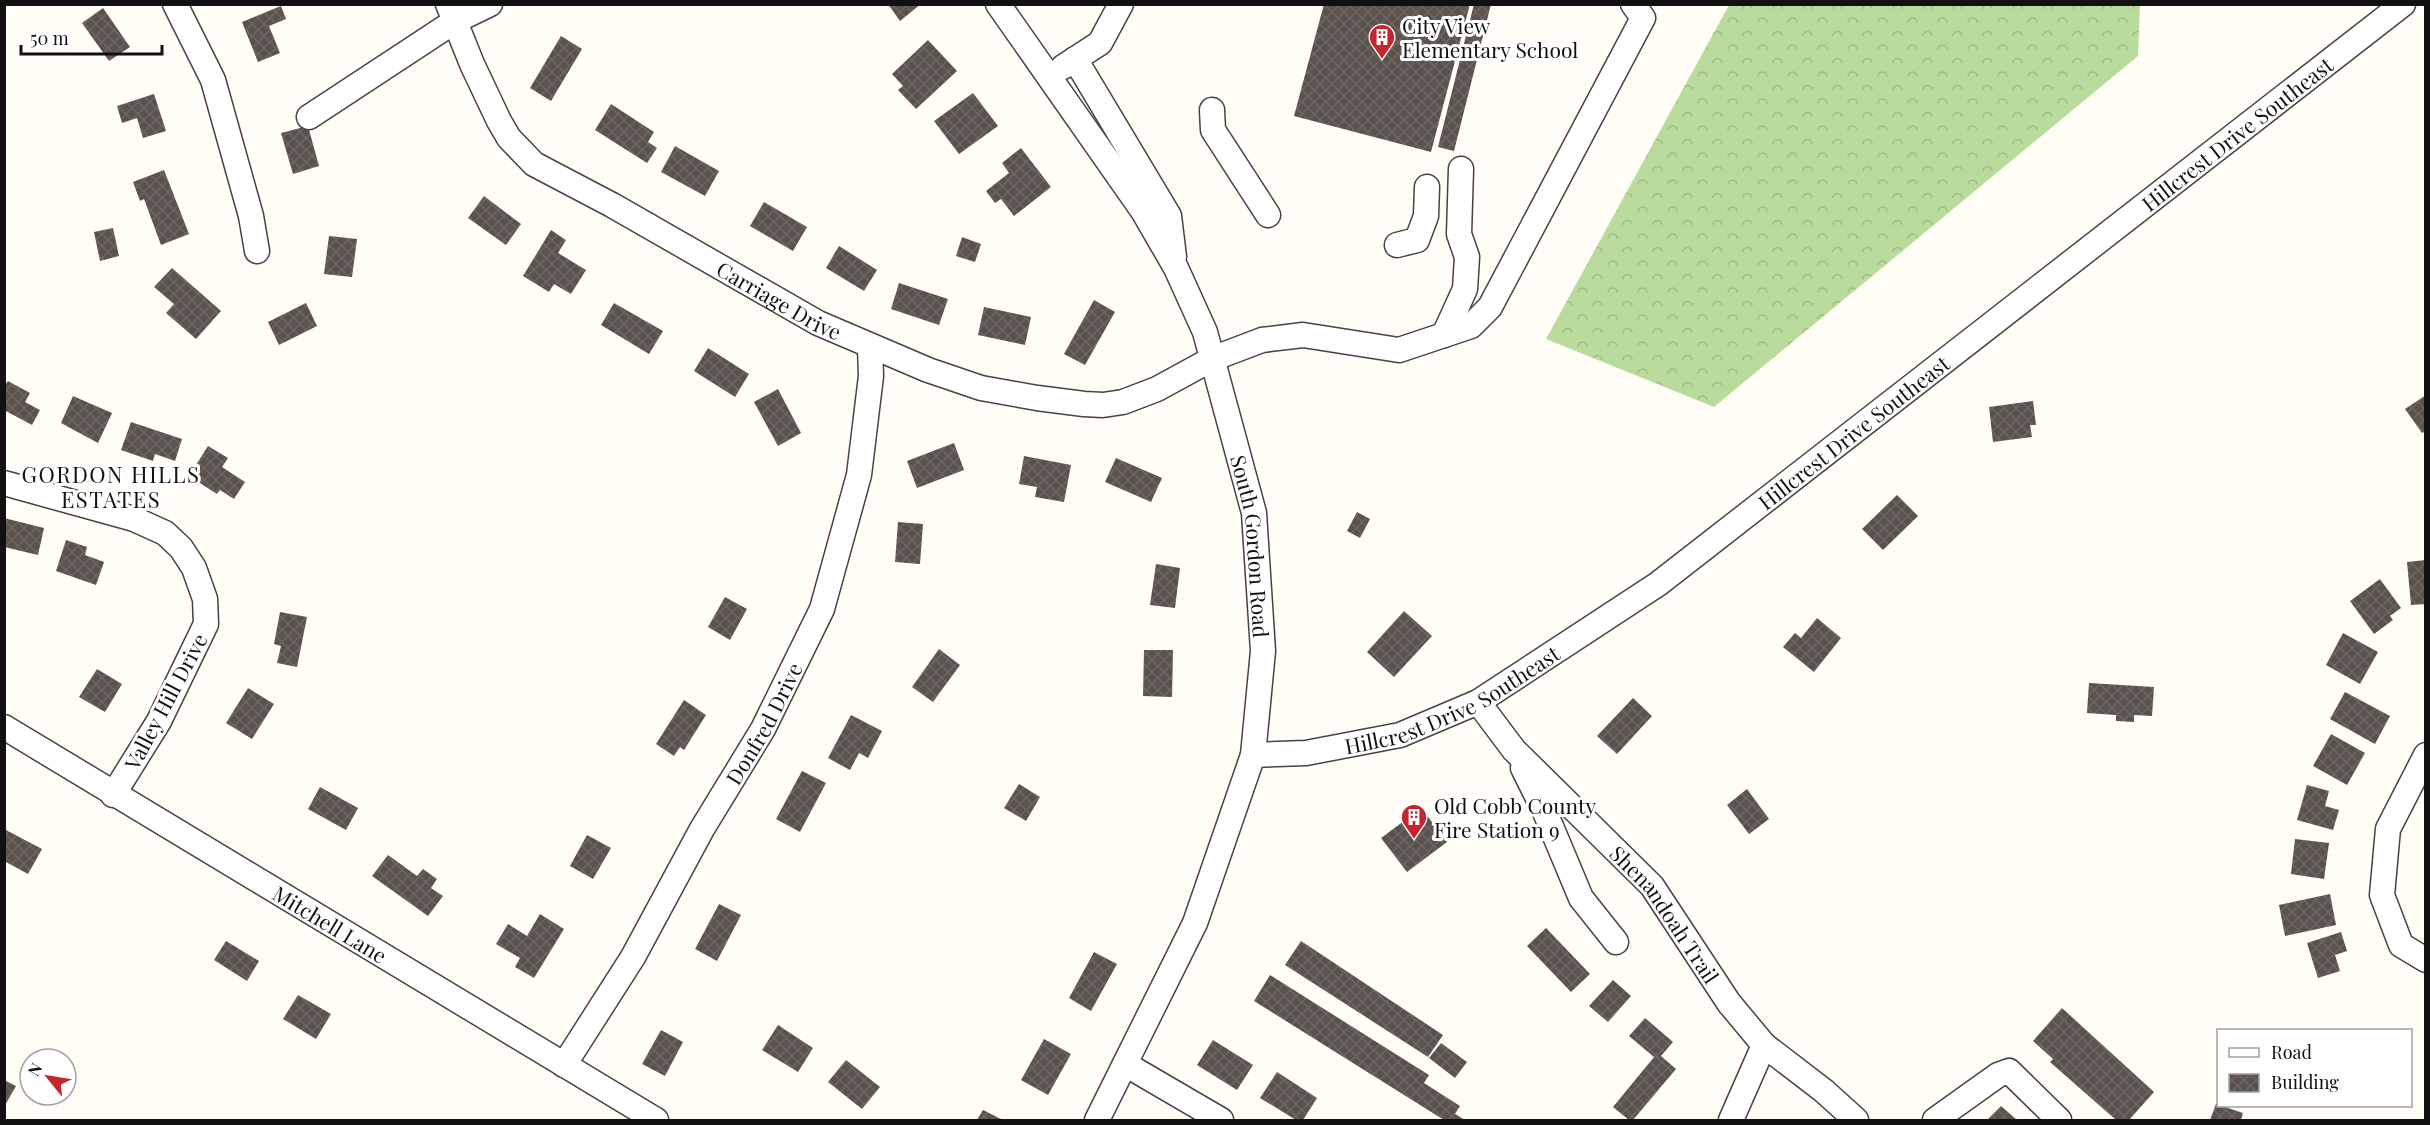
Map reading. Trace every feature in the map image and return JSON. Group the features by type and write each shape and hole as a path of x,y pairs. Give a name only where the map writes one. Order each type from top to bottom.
{"street":[{"path":"175,4 213,80 251,216 257,251"},
{"path":"309,117 452,13 490,4"},
{"name":"South Gordon Road","path":"998,4 1143,211 1176,268 1205,332 1254,513 1263,651 1253,755 1195,923 1097,1120"},
{"path":"1048,76 1100,43 1120,4"},
{"name":"Carriage Drive","path":"452,13 472,64 499,121 509,138 534,164 612,205 818,323 870,347 981,388 1037,398 1103,405 1123,402 1157,389 1212,359 1262,340 1303,335 1400,350 1471,326 1490,307 1643,18 1633,4"},
{"name":"Hillcrest Drive Southeast","path":"1253,755 1306,753 1400,735 1478,702 1658,584 2403,4"},
{"path":"1075,59 1169,216 1176,268"},
{"path":"1212,110 1213,130 1268,215"},
{"path":"1444,335 1465,289 1467,257 1459,234 1461,169"},
{"path":"1397,245 1418,240 1426,216 1427,187"},
{"name":"Donfred Drive","path":"564,1065 633,957 702,829 763,729 822,609 859,475 872,376 870,347"},
{"name":"Valley Hill Drive","path":"4,483 134,519 165,533 181,548 194,568 205,598 206,624 190,660 159,721 113,795"},
{"name":"Shenandoah Trail","path":"1478,702 1514,750 1652,886 1730,1004 1764,1045 1824,1091 1856,1120"},
{"name":"Mitchell Lane","path":"4,728 656,1120"},
{"path":"1514,750 1545,812 1581,898 1616,942"},
{"path":"2426,755 2388,829 2382,895 2401,945 2426,960"},
{"path":"1731,1120 1764,1045"},
{"path":"1125,1064 1221,1120"},
{"path":"1935,1120 1998,1075 2009,1071 2059,1120"}],"green space":[{"path":"1729,5 2140,5 2138,56 1714,407 1546,339"}],"building":[{"path":"888,4 921,4 900,21"},
{"name":"City View Elementary School","path":"1324,4 1470,4 1431,152 1294,116"},
{"path":"1474,4 1491,4 1454,151 1438,147"},
{"path":"281,6 286,19 269,26 280,53 258,62 242,22"},
{"path":"103,8 130,47 109,61 82,23"},
{"path":"561,36 582,49 551,101 530,88"},
{"path":"928,40 957,71 916,109 898,90 903,86 892,74"},
{"path":"973,93 998,126 959,154 934,121"},
{"path":"154,94 166,131 143,138 137,118 122,123 117,106"},
{"path":"611,104 654,132 648,142 657,148 647,163 595,130"},
{"path":"308,126 319,166 293,174 281,133"},
{"path":"675,146 719,171 705,196 661,172"},
{"path":"1021,148 1051,187 1014,216 1001,199 995,203 986,191 1009,173 1002,163"},
{"path":"164,170 189,234 161,245 144,199 140,201 133,182"},
{"path":"484,196 521,224 506,245 468,218"},
{"path":"764,202 807,227 793,251 750,226"},
{"path":"113,228 119,256 100,261 94,232"},
{"path":"551,230 566,240 558,253 586,270 571,294 554,284 549,292 523,276"},
{"path":"329,236 357,239 352,277 324,274"},
{"path":"962,237 981,244 975,262 956,256"},
{"path":"839,246 877,270 864,291 826,268"},
{"path":"172,268 221,311 196,339 166,313 174,304 154,287"},
{"path":"899,283 948,299 939,325 891,309"},
{"path":"1094,300 1115,312 1085,365 1064,354"},
{"path":"306,303 317,326 279,345 268,322"},
{"path":"614,303 663,331 649,354 601,325"},
{"path":"984,307 1031,317 1025,345 978,335"},
{"path":"708,348 749,374 735,397 694,371"},
{"path":"8,381 30,393 25,402 40,410 32,425 4,410 4,387"},
{"path":"778,389 801,433 778,446 754,402"},
{"path":"2426,395 2426,431 2422,433 2405,409"},
{"path":"73,396 112,413 98,443 61,423"},
{"path":"2033,401 2036,425 2030,425 2032,437 1993,442 1989,407"},
{"path":"131,422 182,439 175,461 155,454 153,461 121,450"},
{"path":"954,443 964,470 917,488 907,461"},
{"path":"208,446 228,458 222,467 245,482 234,499 220,490 217,494 189,476"},
{"path":"1024,456 1071,465 1064,502 1035,497 1037,487 1019,484"},
{"path":"1116,458 1162,478 1151,502 1105,482"},
{"path":"1897,495 1918,516 1883,550 1862,529"},
{"path":"1357,512 1370,519 1360,538 1347,531"},
{"path":"4,518 44,528 38,555 4,547"},
{"path":"898,522 923,524 920,564 895,562"},
{"path":"66,540 87,547 85,555 104,562 96,585 56,571"},
{"path":"2426,560 2426,604 2411,605 2407,562"},
{"path":"1156,564 1180,568 1175,608 1150,605"},
{"path":"2380,579 2401,608 2390,616 2393,620 2374,634 2350,601"},
{"path":"725,597 747,609 730,640 708,627"},
{"path":"1404,611 1432,636 1394,677 1367,652"},
{"path":"280,612 307,617 297,667 277,663 281,646 274,644"},
{"path":"1817,618 1841,638 1814,672 1783,647 1795,633 1801,638"},
{"path":"2343,633 2378,652 2360,684 2326,665"},
{"path":"939,649 960,665 933,702 912,687"},
{"path":"1144,650 1173,650 1172,697 1143,696"},
{"path":"97,669 122,684 105,712 79,697"},
{"path":"2089,683 2154,687 2152,716 2134,715 2134,722 2116,721 2116,715 2087,713"},
{"path":"248,688 274,704 252,739 226,723"},
{"path":"2345,692 2390,716 2375,744 2330,719"},
{"path":"1633,698 1652,716 1617,754 1597,736"},
{"path":"684,700 706,715 684,750 680,747 674,756 656,744"},
{"path":"851,715 882,731 868,758 859,753 850,770 828,758"},
{"path":"2331,734 2365,753 2347,785 2313,766"},
{"path":"802,771 826,783 800,832 776,819"},
{"path":"1019,784 1040,797 1026,821 1004,808"},
{"path":"2307,785 2329,791 2325,806 2339,810 2333,830 2297,820"},
{"path":"320,787 358,808 346,830 308,809"},
{"path":"1747,789 1769,819 1749,834 1727,805"},
{"name":"Old Cobb County Fire Station 9","path":"1419,805 1447,842 1407,872 1381,838 1404,821 1401,818"},
{"path":"4,829 42,849 28,874 4,861"},
{"path":"587,835 611,848 593,879 570,866"},
{"path":"2295,839 2329,843 2324,879 2291,874"},
{"path":"388,855 417,876 423,869 437,879 431,888 443,896 428,916 372,876"},
{"path":"2330,894 2336,925 2285,936 2279,905"},
{"path":"719,904 741,915 717,961 695,949"},
{"path":"540,914 564,929 534,978 515,967 520,958 496,944 508,924 527,936"},
{"path":"1546,928 1590,974 1571,992 1527,946"},
{"path":"2341,932 2347,951 2335,955 2340,971 2318,978 2307,943"},
{"path":"226,941 259,961 247,981 214,960"},
{"path":"1301,941 1443,1035 1428,1057 1285,965"},
{"path":"1094,952 1117,964 1091,1011 1069,998"},
{"path":"1270,975 1429,1075 1424,1083 1460,1106 1455,1114 1465,1120 1444,1120 1254,1001"},
{"path":"1613,980 1631,996 1608,1022 1589,1006"},
{"path":"298,995 331,1014 316,1039 283,1019"},
{"path":"2062,1008 2154,1092 2129,1120 2116,1120 2050,1062 2053,1059 2033,1041"},
{"path":"1645,1018 1673,1042 1661,1056 1676,1069 1633,1120 1629,1120 1613,1107 1654,1057 1629,1036"},
{"path":"778,1025 813,1048 798,1072 762,1050"},
{"path":"661,1030 683,1042 665,1076 642,1064"},
{"path":"1044,1039 1071,1054 1048,1095 1021,1080"},
{"path":"1213,1040 1253,1065 1237,1090 1197,1065"},
{"path":"1441,1043 1467,1062 1455,1078 1429,1058"},
{"path":"846,1060 880,1087 862,1109 828,1082"},
{"path":"1277,1072 1317,1098 1303,1120 1296,1120 1260,1098"},
{"path":"4,1080 16,1086 4,1107"},
{"path":"2216,1104 2217,1107 2243,1113 2241,1120 2210,1120"},
{"path":"2001,1106 2017,1120 1987,1120"},
{"path":"983,1110 1003,1120 977,1120"}],"place":[{"name":"City View Elementary School","path":"1382,60"},
{"name":"Old Cobb County Fire Station 9","path":"1414,840"}],"district":[{"name":"GORDON HILLS ESTATES","path":"111,486"}]}
